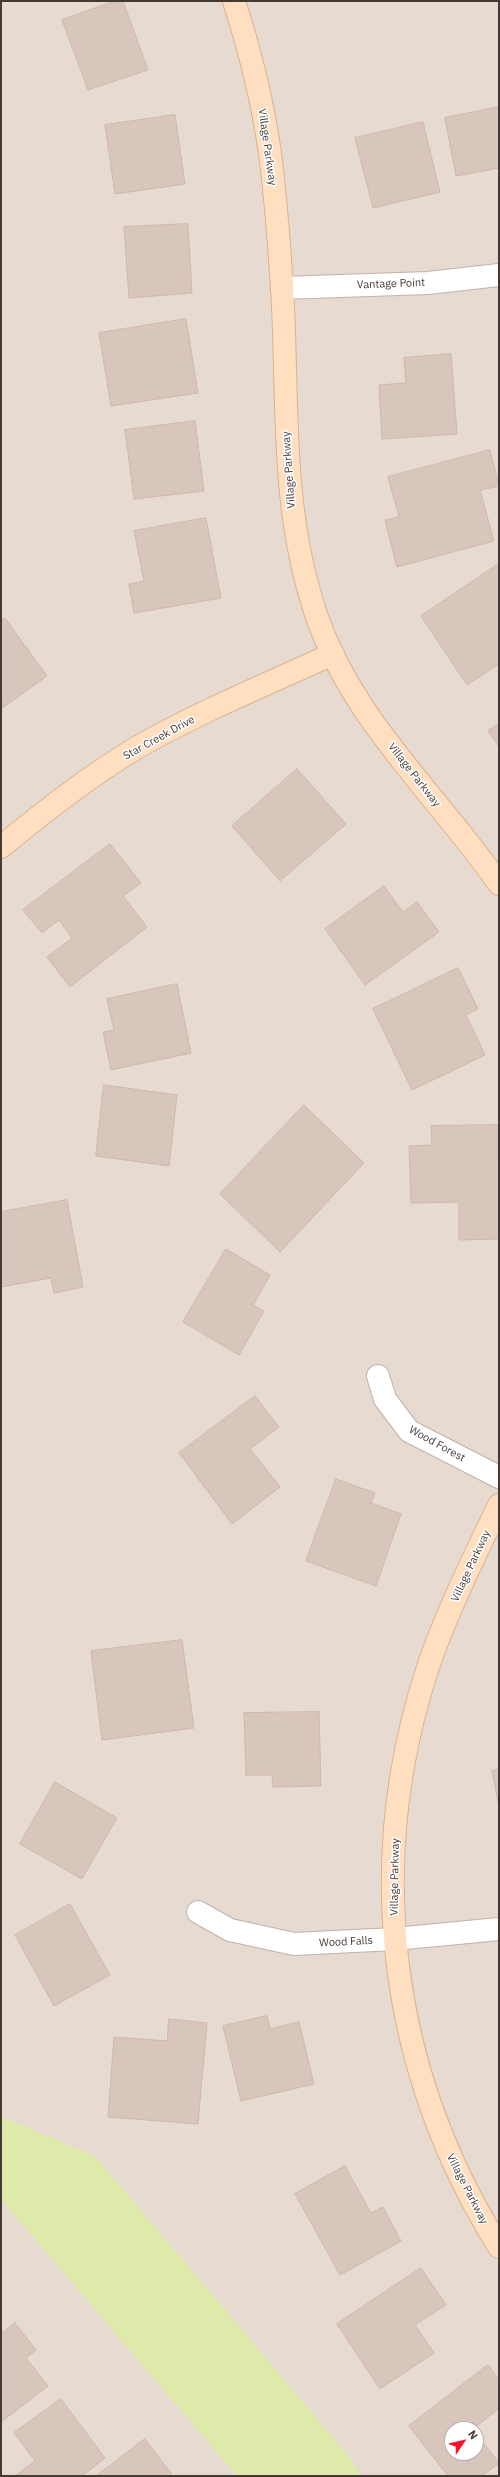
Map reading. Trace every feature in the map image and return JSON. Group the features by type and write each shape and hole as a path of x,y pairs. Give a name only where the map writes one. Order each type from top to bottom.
{"street":[{"name":"Village Parkway","path":"234,1 251,57 270,154 282,288 287,462 292,515 302,568 318,619 333,654 356,697 387,741 499,884"},
{"name":"Vantage Point","path":"282,288 428,283 499,276"},
{"name":"Star Creek Drive","path":"1,847 63,796 138,747 218,706 333,654"},
{"name":"Wood Forest","path":"378,1376 385,1399 409,1431 499,1477"},
{"name":"Village Parkway","path":"499,1505 455,1600 429,1667 409,1736 397,1815 392,1878 395,1939 404,2013 422,2083 446,2150 479,2216 499,2247"},
{"name":"Wood Falls","path":"198,1912 230,1930 294,1944 395,1939 499,1929"}],"shaded area":[{"path":"1,1 499,1 499,2476 1,2476"}],"green space":[{"path":"1,2116 95,2156 352,2460 361,2476 237,2476 1,2199"}],"building":[{"path":"115,1 123,1 148,70 88,90 62,20"},
{"path":"499,107 499,168 456,176 445,118"},
{"path":"175,115 185,184 115,194 105,125"},
{"path":"423,122 440,192 373,208 355,138"},
{"path":"188,224 192,293 129,298 124,227"},
{"path":"186,319 198,393 111,406 99,333"},
{"path":"451,354 457,434 382,439 379,385 406,383 404,358"},
{"path":"195,421 204,491 134,499 125,430"},
{"path":"490,450 499,486 480,490 494,541 397,567 385,520 399,517 388,477"},
{"path":"206,518 221,598 134,613 129,584 144,581 134,531"},
{"path":"497,565 499,568 499,664 467,685 421,616"},
{"path":"5,618 47,676 1,709 1,621"},
{"path":"499,724 499,747 488,731"},
{"path":"297,769 346,824 280,881 232,826"},
{"path":"110,844 141,883 123,896 147,927 70,987 47,957 72,938 59,920 42,933 23,910"},
{"path":"384,886 403,912 417,902 439,932 365,985 325,929"},
{"path":"458,968 478,1009 466,1015 485,1055 412,1090 373,1009"},
{"path":"177,984 191,1053 111,1070 103,1032 114,1030 107,999"},
{"path":"104,1085 177,1095 169,1166 96,1156"},
{"path":"304,1105 364,1163 280,1252 220,1194"},
{"path":"498,1125 499,1239 459,1240 459,1202 411,1203 409,1146 432,1145 431,1126"},
{"path":"67,1200 83,1287 54,1293 51,1278 1,1287 1,1212"},
{"path":"226,1249 270,1275 253,1305 264,1311 239,1355 183,1322"},
{"path":"255,1396 279,1427 250,1449 280,1487 232,1524 179,1453"},
{"path":"336,1479 375,1493 371,1503 401,1514 376,1586 306,1561"},
{"path":"182,1640 194,1728 102,1740 91,1651"},
{"path":"319,1712 321,1786 273,1787 272,1775 246,1775 244,1713"},
{"path":"499,1769 499,1807 492,1771"},
{"path":"55,1782 117,1818 82,1879 20,1844"},
{"path":"70,1904 110,1975 54,2006 15,1935"},
{"path":"267,2016 270,2029 299,2022 314,2084 241,2101 223,2026"},
{"path":"169,2019 207,2023 198,2124 108,2117 114,2037 167,2041"},
{"path":"345,2166 371,2213 383,2207 401,2241 340,2275 295,2194"},
{"path":"421,2268 446,2305 415,2325 434,2353 380,2389 337,2324"},
{"path":"15,2323 36,2350 26,2358 48,2386 1,2422 1,2334"},
{"path":"488,2365 499,2380 499,2408 483,2421 444,2421 444,2461 484,2461 484,2443 499,2463 482,2476 448,2476 409,2426"},
{"path":"61,2399 105,2458 82,2476 15,2476 35,2461 14,2433"},
{"path":"145,2439 173,2476 96,2476"}]}
